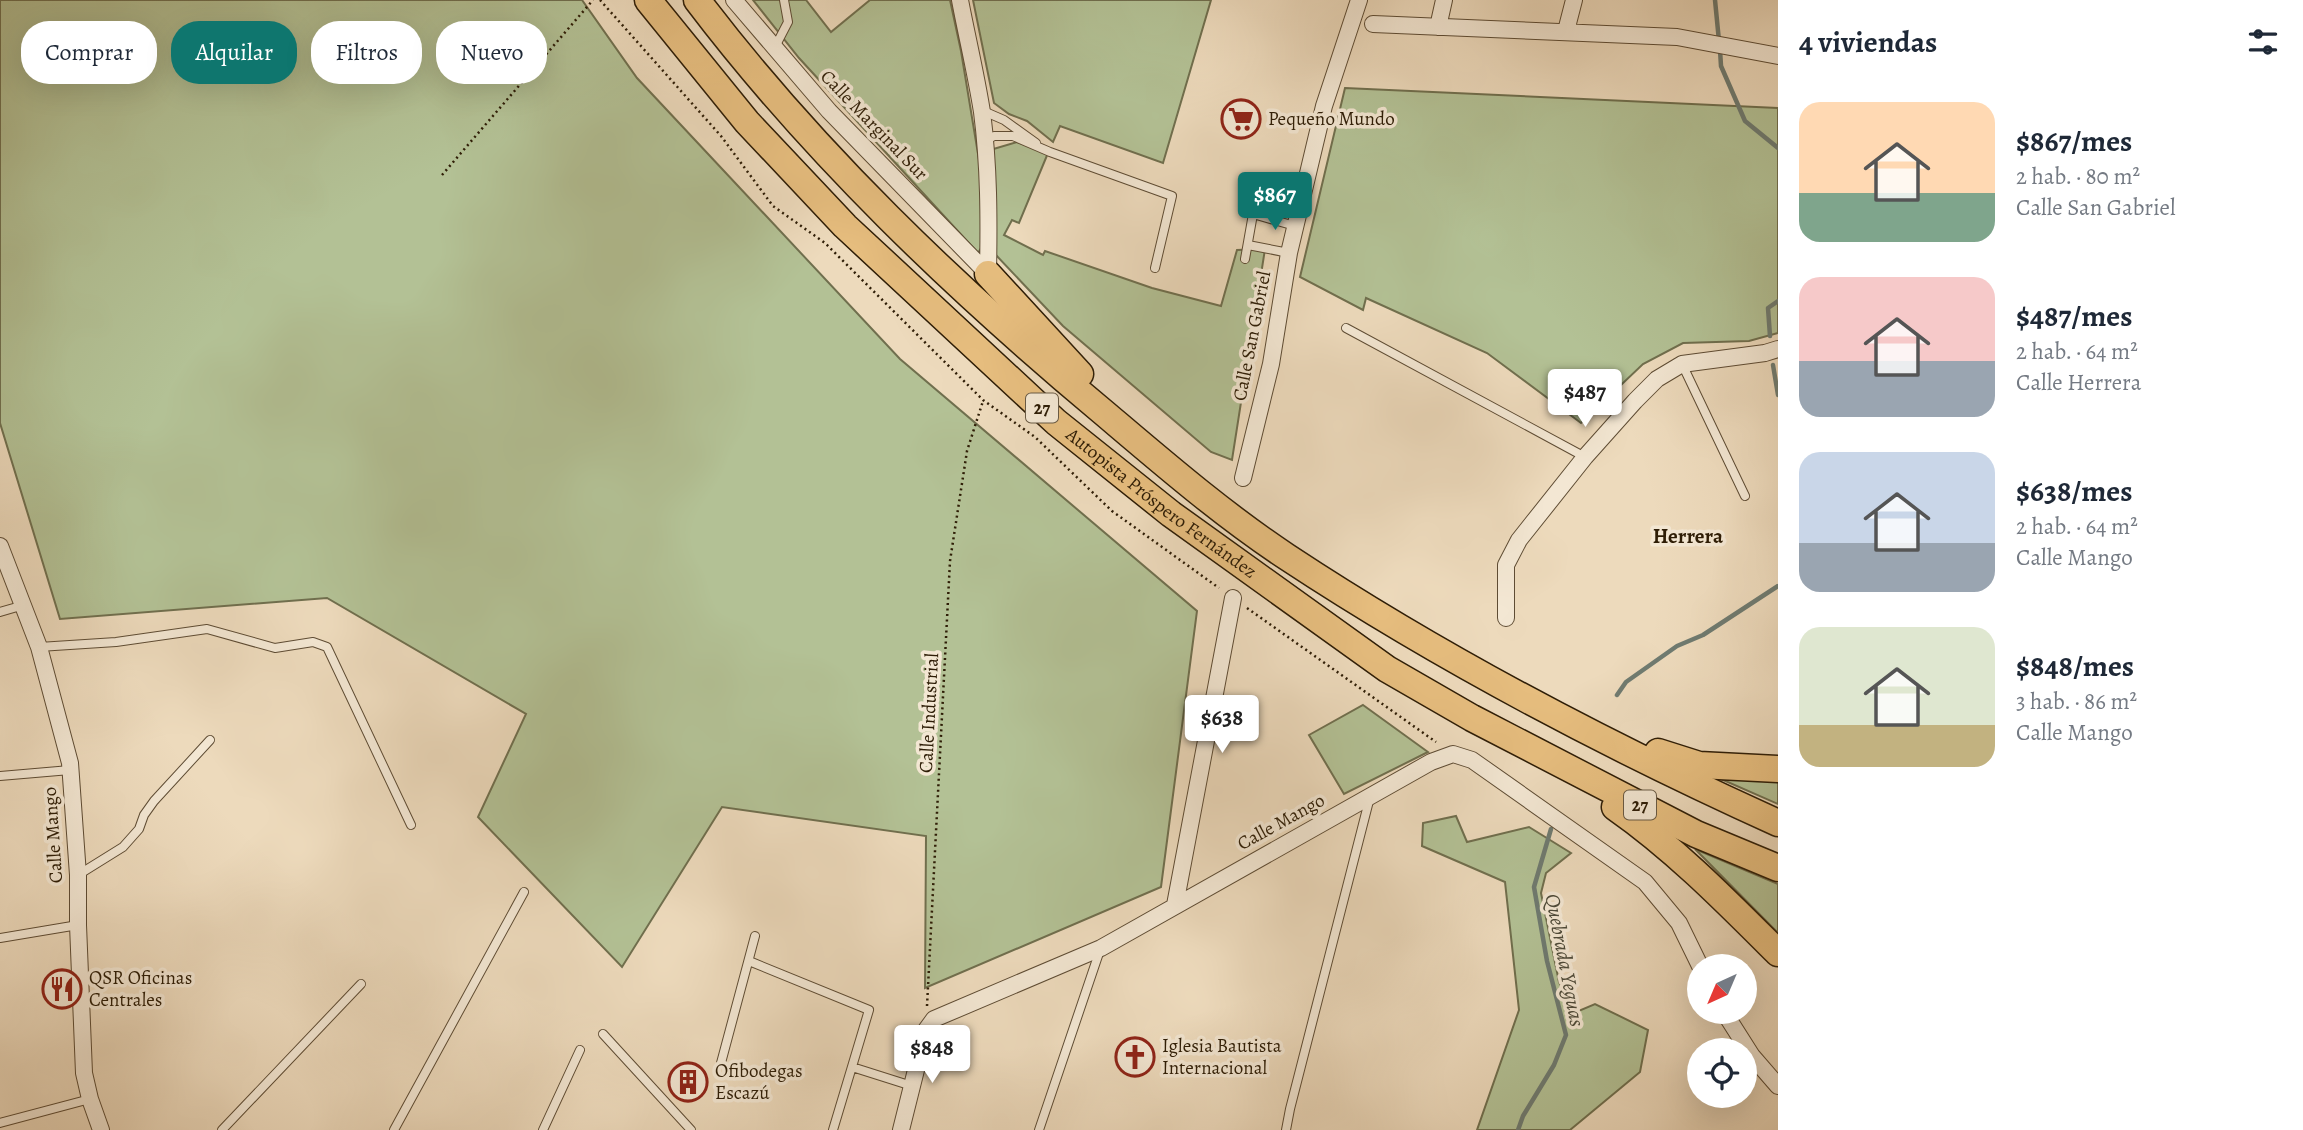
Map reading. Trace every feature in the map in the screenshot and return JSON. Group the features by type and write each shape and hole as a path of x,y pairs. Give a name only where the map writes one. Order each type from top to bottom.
{"highway":[{"name":"Autopista Próspero Fernández","path":"648,0 747,121 845,226 1056,422 1171,514 1387,668 1505,735 1696,834 1778,868"},
{"name":"Autopista Próspero Fernández","path":"697,0 782,104 850,177 942,268 1057,374 1171,469 1284,555 1436,650 1545,710 1778,823"},
{"path":"989,274 1171,469"},
{"path":"1545,710 1632,744 1699,765 1778,769"},
{"path":"1505,735 1653,834 1778,953"}],"street":[{"name":"Calle Marginal Sur","path":"734,0 829,111 989,274"},
{"path":"960,0 985,141 989,196 989,274"},
{"name":"Calle San Gabriel","path":"1243,478 1271,364 1289,253 1324,106 1359,0"},
{"path":"1438,27 1444,0"},
{"path":"1566,31 1574,0"},
{"path":"1373,24 1677,37 1778,56"},
{"path":"1506,618 1506,565 1519,540 1585,457 1657,379 1682,364 1778,349"},
{"name":"Calle Mango","path":"0,546 39,647 66,745 78,875 84,1073 90,1099 102,1130"},
{"path":"1175,905 1233,598"},
{"name":"Calle Mango","path":"926,1030 934,1019 1101,948 1431,762 1453,754 1472,760 1645,882 1679,923 1694,954"},
{"path":"1732,1024 1752,1056 1778,1086"},
{"path":"901,1130 926,1030"}],"lane":[{"path":"774,49 788,22 784,0"},
{"path":"981,110 1004,120 1050,152"},
{"path":"985,141 994,136 1013,136 1050,152 1172,195 1155,268"},
{"path":"1245,258 1253,214 1296,226"},
{"path":"1248,245 1289,253"},
{"path":"1346,328 1585,457"},
{"path":"1682,364 1745,496"},
{"path":"0,612 24,605"},
{"path":"39,647 116,642 207,629 275,648 313,642 327,646 411,825"},
{"path":"78,875 124,847 139,829 144,814 154,801 210,740"},
{"path":"0,776 70,770"},
{"path":"1286,1130 1371,796"},
{"path":"394,1130 524,892"},
{"path":"0,938 78,925"},
{"path":"721,1063 755,936"},
{"path":"1039,1130 1101,948"},
{"path":"749,961 869,1010 833,1130"},
{"path":"222,1130 361,984"},
{"path":"603,1034 691,1130"},
{"path":"543,1130 580,1050"},
{"path":"852,1067 913,1087"},
{"path":"0,1123 90,1099"}],"path":[{"path":"442,175 593,0"},
{"name":"Calle Industrial","path":"926,1030 950,561 967,451 983,400"}],"green space":[{"path":"0,0 582,0 637,78 900,359 1197,611 1161,887 925,988 926,836 722,807 622,967 478,817 526,714 327,598 60,619 0,423"},
{"path":"753,0 806,0 831,32 870,0 950,0 981,172 983,245 978,253 799,58"},
{"path":"973,0 1211,0 1163,163 1060,126 1053,142 1027,121 1009,114 994,103"},
{"path":"1345,88 1778,108 1778,333 1749,341 1683,343 1643,364 1581,423 1487,353 1366,298 1363,310 1300,277"},
{"path":"1017,142 1048,153 1019,223 1012,220 1004,235 1043,255 1045,251 1152,288 1221,306 1237,250 1265,249 1232,460 1211,452 1063,326 995,254 990,150"},
{"path":"1363,705 1428,752 1344,794 1309,735"},
{"path":"1714,776 1778,778 1778,804"},
{"path":"1456,816 1467,842 1529,827 1571,853 1546,873 1541,893 1559,982 1574,1013 1595,1004 1648,1030 1640,1072 1570,1130 1477,1130 1519,1010 1505,882 1422,846 1423,823"},
{"path":"1695,849 1778,884 1778,933"}],"waterway":[{"name":"Quebrada Yeguas","path":"1715,0 1719,41"},
{"name":"Quebrada Yeguas","path":"1720,50 1721,66 1745,121 1778,148"},
{"name":"Quebrada Yeguas","path":"1770,336 1768,308 1778,301"},
{"name":"Quebrada Yeguas","path":"1773,365 1778,395"},
{"name":"Quebrada Yeguas","path":"1617,695 1626,682 1677,646 1703,635 1778,586"},
{"name":"Quebrada Yeguas","path":"1518,1130 1523,1116 1554,1065 1566,1035 1547,961 1534,887 1551,829"}],"place":[{"name":"Pequeño Mundo","path":"1241,119"},
{"name":"QSR Oficinas Centrales","path":"62,989"},
{"name":"Iglesia Bautista Internacional","path":"1135,1057"},
{"name":"Ofibodegas Escazú","path":"688,1082"}],"district":[{"name":"Herrera","path":"1688,536"}]}
